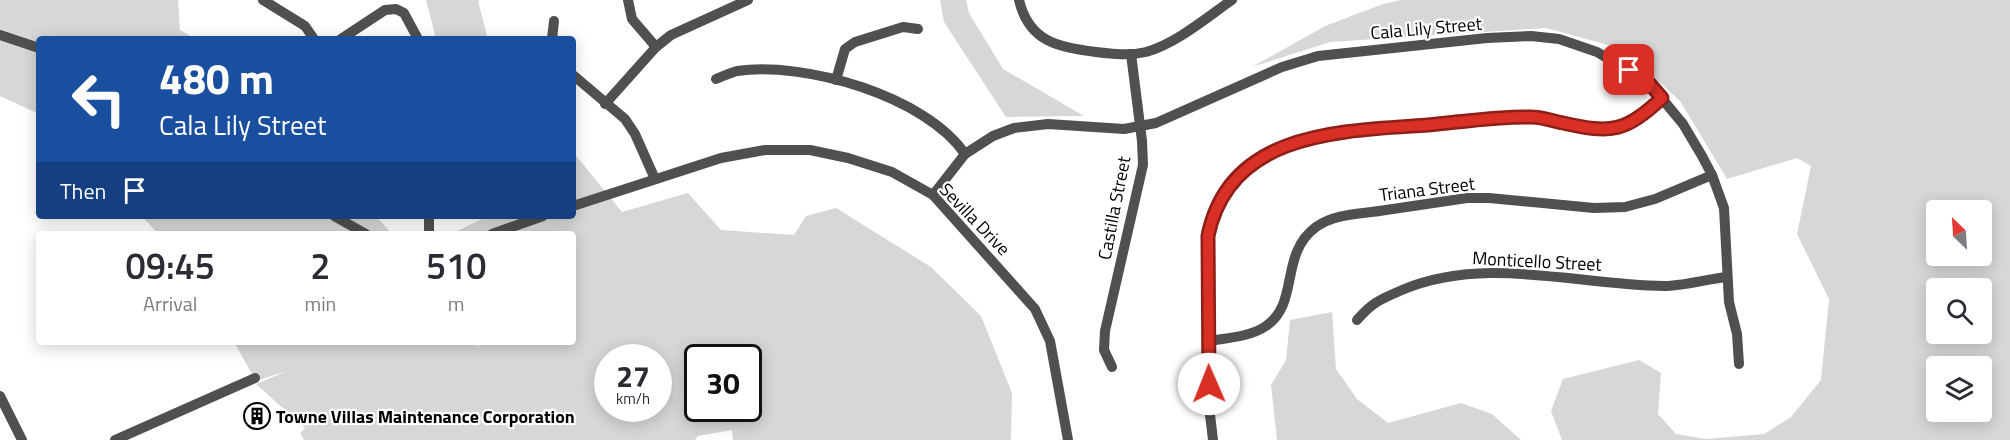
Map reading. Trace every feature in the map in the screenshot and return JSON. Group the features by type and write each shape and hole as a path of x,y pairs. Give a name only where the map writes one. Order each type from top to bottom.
{"street":[{"path":"263,0 305,26 312,36"},
{"path":"628,0 632,19 656,47"},
{"path":"605,104 656,47 671,35 748,0"},
{"path":"1019,0 1029,25 1049,42 1065,48 1120,55 1146,52 1171,42 1232,0"},
{"path":"346,36 385,10 392,8 400,10 407,17 416,36"},
{"path":"552,36 554,21"},
{"path":"836,80 845,49 855,42 903,27 918,29"},
{"path":"0,34 36,47"},
{"name":"Cala Lily Street","path":"933,195 965,154 993,136 1025,126 1048,124 1125,129 1156,123 1282,67 1318,56 1487,38 1531,36 1573,42 1598,52 1649,83 1683,124 1712,175 1724,208 1729,302 1737,334 1739,364"},
{"name":"Castilla Street","path":"1112,367 1104,350 1105,331 1143,165 1131,54"},
{"path":"716,79 735,72 770,70 804,73 868,89 917,110 957,142 965,154"},
{"path":"576,78 625,119 635,134 655,179"},
{"path":"1213,440 1209,406 1208,236 1222,196 1235,178 1251,164 1268,153 1324,134 1534,117 1597,130 1614,129 1638,119 1662,98"},
{"name":"Sevilla Drive","path":"576,205 732,156 765,150 810,150 848,158 891,172 933,195 1031,303 1039,315 1050,341 1068,440"},
{"name":"Triana Street","path":"1208,341 1248,334 1266,326 1279,312 1285,300 1292,261 1299,246 1315,228 1329,220 1467,198 1594,208 1625,207 1655,199 1712,175"},
{"path":"339,219 361,231"},
{"path":"500,231 534,219"},
{"name":"Monticello Street","path":"1357,320 1371,304 1397,292 1433,279 1464,273 1511,272 1666,286 1727,277"},
{"path":"115,440 255,378"},
{"path":"0,396 22,440"}],"shaded area":[{"path":"0,0 178,0 180,30 191,36 36,36 36,113 0,96"},
{"path":"426,0 480,0 478,1 487,36 435,36"},
{"path":"940,0 966,0 969,13 1003,69 1084,116 1006,117 944,22"},
{"path":"1401,0 2010,0 2010,440 1562,440 1551,411 1563,379 1639,360 1661,373 1658,414 1676,434 1707,439 1764,434 1791,417 1821,380 1829,299 1797,234 1811,166 1797,158 1727,179 1680,101 1623,49 1546,28 1330,42 1252,67 1325,26 1383,4"},
{"path":"576,156 622,212 688,193 721,230 794,235 806,216 836,208 931,267 981,316 1012,393 1011,440 733,440 732,430 698,436 695,440 304,440 300,433 305,428 256,384 287,371 256,381 236,345 576,345 576,231 457,231 482,219 576,219"},
{"path":"145,219 379,219 389,231 155,231"},
{"path":"1332,312 1336,369 1357,399 1388,423 1461,403 1492,414 1521,440 1277,440 1271,385 1286,360 1290,320"}],"place":[{"name":"Towne Villas Maintenance Corporation","path":"257,416"}],"route":[{"path":"1209,384 1208,236 1210,225 1228,187 1242,171 1259,158 1324,134 1355,130 1534,117 1597,130 1614,129 1638,119 1662,98 1649,83 1629,70"}]}
